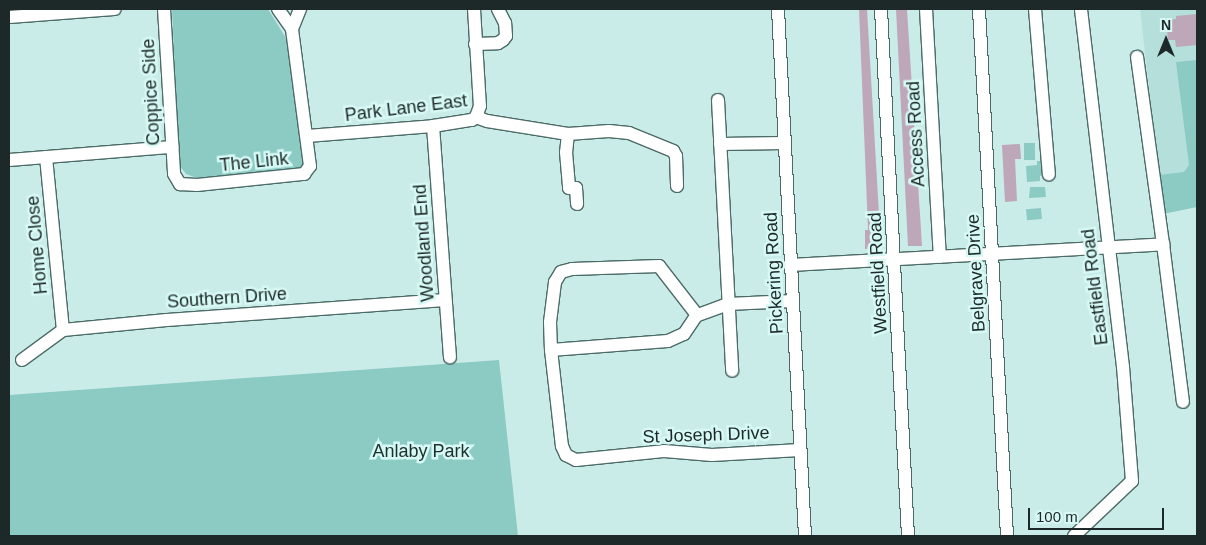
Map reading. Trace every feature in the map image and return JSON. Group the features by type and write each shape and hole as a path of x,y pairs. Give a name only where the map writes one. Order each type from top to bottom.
{"street":[{"path":"9,17 115,9"},
{"name":"Coppice Side","path":"164,9 174,174"},
{"path":"278,9 292,29 307,136"},
{"path":"292,29 300,9"},
{"path":"474,9 480,106 476,117"},
{"path":"475,44 498,43 506,36 505,23 498,9"},
{"name":"Pickering Road","path":"778,9 805,536"},
{"name":"Westfield Road","path":"881,9 908,536"},
{"name":"Access Road","path":"926,9 940,257"},
{"name":"Belgrave Drive","path":"979,9 1007,536"},
{"path":"1035,9 1049,174"},
{"name":"Eastfield Road","path":"1074,536 1132,480 1123,367 1081,9"},
{"path":"1137,56 1183,402"},
{"path":"718,100 732,371"},
{"name":"Park Lane East","path":"307,136 433,126 472,120 476,117 487,121 568,134 610,131 630,133 673,151 676,156 677,186"},
{"name":"Woodland End","path":"433,126 450,357"},
{"path":"568,134 566,152 569,188 576,188 577,204"},
{"name":"The Link","path":"174,174 180,184 197,185 304,174 310,166 307,136"},
{"path":"720,144 784,143"},
{"path":"9,160 172,147"},
{"name":"Home Close","path":"46,157 63,330"},
{"path":"792,265 1163,244"},
{"path":"697,316 659,266 572,269 561,272 555,282 550,322 551,350 668,341 684,334 697,316 728,304 792,301"},
{"name":"Southern Drive","path":"22,360 63,330 166,320 445,300"},
{"name":"St Joseph Drive","path":"551,350 562,446 566,455 576,460 664,451 712,455 800,450"}],"shaded area":[{"path":"1140,9 1197,9 1197,207 1159,175"}],"green space":[{"path":"172,9 268,9 289,43 306,164 300,170 197,178 186,174 179,165"},
{"path":"1197,60 1197,207 1163,214 1159,175 1184,172 1189,165 1176,62"},
{"path":"1024,143 1035,143 1035,160 1024,160"},
{"path":"1037,161 1043,161 1044,175 1040,176 1040,181 1027,182 1026,166 1037,165"},
{"path":"1030,187 1045,187 1046,197 1029,198"},
{"path":"1041,208 1042,219 1027,220 1026,209"},
{"name":"Anlaby Park","path":"499,360 518,536 9,536 9,395"}],"building":[{"path":"859,9 867,9 881,248 865,249 865,230 868,230"},
{"path":"896,9 907,9 922,246 908,246"},
{"path":"1197,14 1197,45 1176,47 1175,40 1168,40 1166,20 1176,19 1176,16"},
{"path":"1020,144 1021,159 1015,159 1017,201 1005,202 1002,145"}]}
